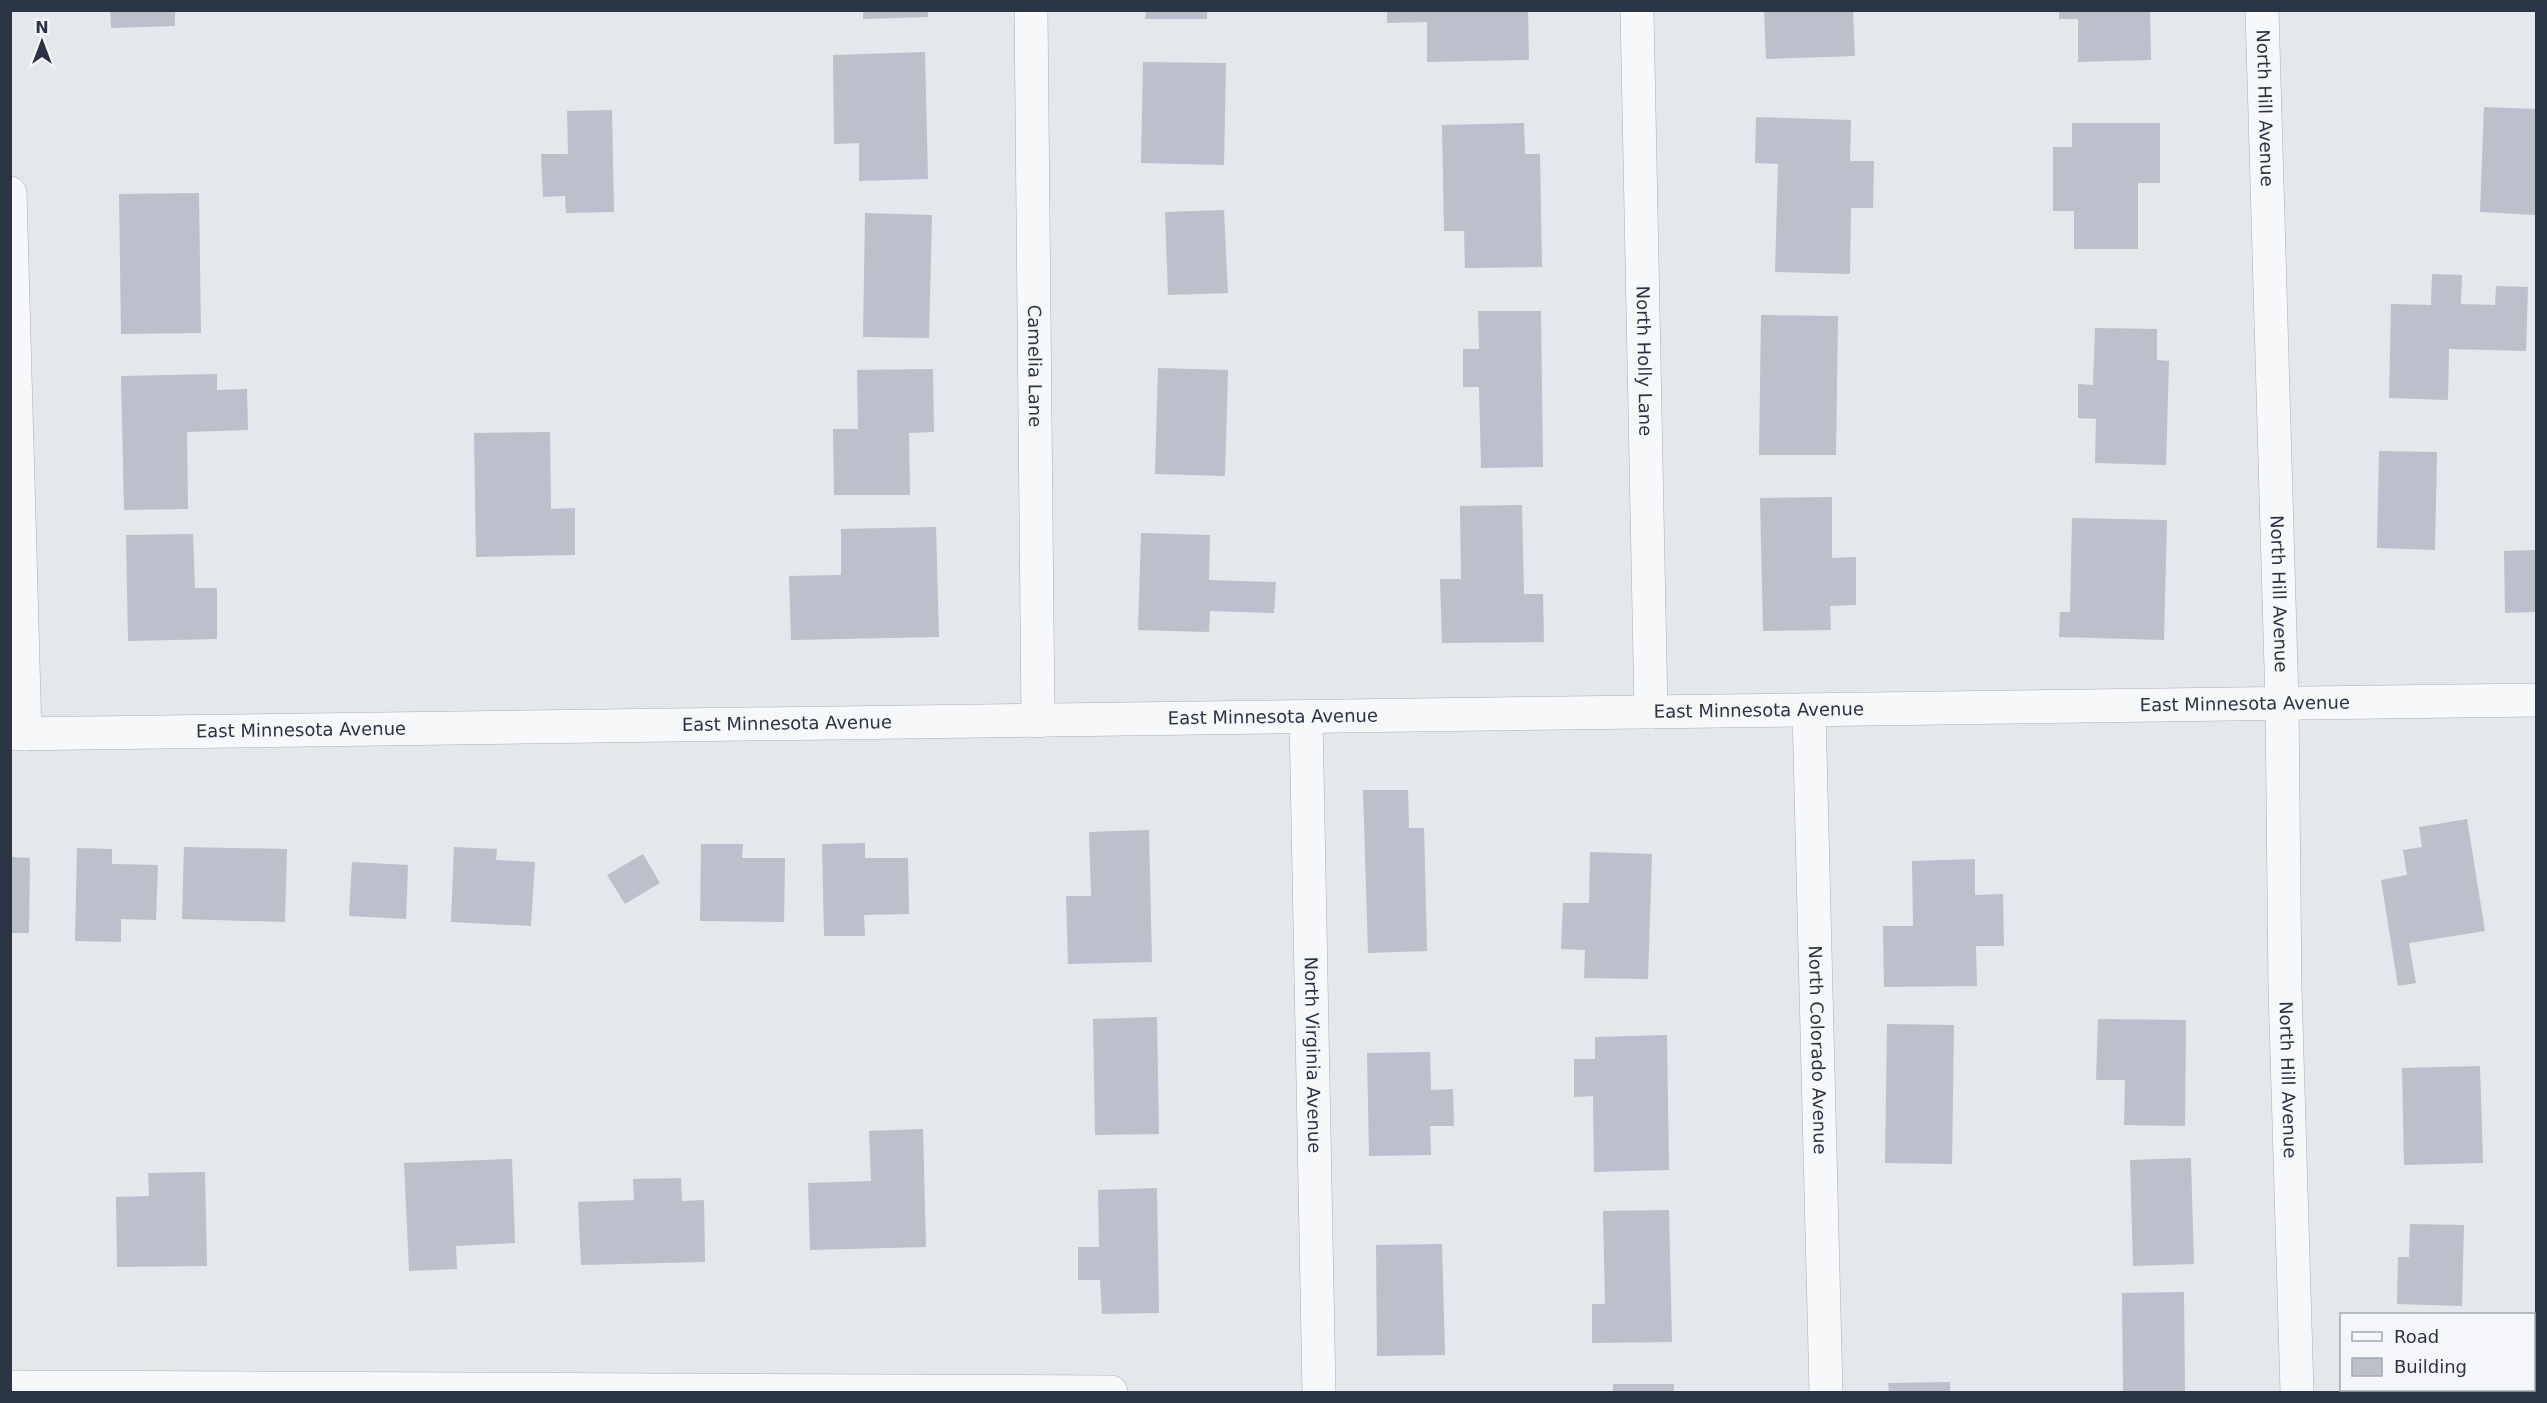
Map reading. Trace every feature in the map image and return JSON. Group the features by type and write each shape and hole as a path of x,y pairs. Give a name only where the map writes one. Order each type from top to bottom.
{"street":[{"name":"Camelia Lane","path":"1031,10 1038,721"},
{"name":"North Holly Lane","path":"1637,10 1651,712"},
{"name":"North Hill Avenue","path":"2262,10 2282,703 2285,988 2297,1392"},
{"path":"10,194 18,734"},
{"name":"East Minnesota Avenue","path":"18,734 2536,700"},
{"name":"North Colorado Avenue","path":"1809,710 1826,1392"},
{"name":"North Virginia Avenue","path":"1306,717 1319,1392"},
{"path":"10,1387 1111,1392"}],"building":[{"path":"110,10 175,10 175,26 111,28"},
{"path":"863,10 928,10 928,17 863,19"},
{"path":"1146,10 1207,10 1207,19 1145,19"},
{"path":"1387,10 1528,10 1529,60 1427,62 1427,22 1387,23"},
{"path":"1764,10 1853,10 1855,56 1766,59"},
{"path":"2059,10 2150,10 2151,60 2078,62 2078,19 2059,19"},
{"path":"925,52 928,179 859,181 859,143 834,144 833,55"},
{"path":"1143,62 1226,63 1224,165 1141,163"},
{"path":"2484,107 2536,109 2536,215 2480,212"},
{"path":"612,110 614,212 566,213 565,196 543,197 541,154 568,154 567,111"},
{"path":"1756,117 1851,120 1850,161 1874,161 1873,208 1851,208 1850,274 1775,272 1778,164 1755,163"},
{"path":"1524,123 1525,154 1540,154 1542,267 1465,268 1464,231 1444,231 1442,125"},
{"path":"2072,123 2160,123 2160,183 2138,183 2138,249 2074,249 2074,211 2053,211 2053,147 2072,147"},
{"path":"199,193 201,333 121,334 119,194"},
{"path":"1224,210 1228,293 1168,295 1165,212"},
{"path":"865,213 932,215 929,338 863,337"},
{"path":"2432,274 2462,275 2461,304 2495,305 2496,286 2528,287 2526,351 2449,349 2448,400 2389,398 2391,304 2431,305"},
{"path":"1478,311 1541,311 1543,467 1481,468 1479,387 1463,387 1463,349 1479,349"},
{"path":"1761,315 1838,316 1836,455 1759,455"},
{"path":"2095,328 2157,329 2157,360 2169,361 2166,465 2095,463 2096,419 2078,418 2078,384 2093,385"},
{"path":"1158,368 1228,370 1225,476 1155,474"},
{"path":"933,369 934,432 909,433 910,495 834,495 833,429 858,429 857,370"},
{"path":"217,374 217,390 247,389 248,430 187,432 188,509 124,510 121,376"},
{"path":"550,432 551,509 575,508 575,555 476,557 474,433"},
{"path":"2379,451 2437,452 2435,550 2377,548"},
{"path":"1832,497 1832,558 1856,557 1856,605 1830,606 1831,630 1763,631 1760,498"},
{"path":"1522,505 1524,594 1543,594 1544,642 1442,643 1440,579 1461,579 1460,506"},
{"path":"2072,518 2167,520 2164,640 2059,637 2060,612 2070,612"},
{"path":"936,527 939,637 791,640 789,576 841,575 841,529"},
{"path":"1141,533 1210,535 1209,580 1276,582 1274,613 1210,611 1209,632 1138,630"},
{"path":"193,534 195,588 217,588 217,639 128,641 126,535"},
{"path":"2536,550 2536,612 2505,613 2504,551"},
{"path":"1363,790 1408,790 1409,828 1424,828 1427,951 1368,953"},
{"path":"2467,819 2485,931 2409,943 2416,983 2398,986 2381,880 2407,875 2403,850 2422,847 2419,827"},
{"path":"1149,830 1152,962 1068,964 1066,896 1091,896 1089,832"},
{"path":"865,843 865,858 908,858 909,914 864,915 865,936 824,936 822,844"},
{"path":"701,844 743,844 742,858 785,858 784,922 700,921"},
{"path":"184,847 287,849 285,922 182,919"},
{"path":"454,847 497,849 496,860 535,862 531,926 451,922"},
{"path":"77,848 112,849 112,864 158,865 156,920 121,919 121,942 75,941"},
{"path":"1590,852 1652,854 1648,979 1584,978 1585,950 1561,949 1563,903 1589,903"},
{"path":"643,854 660,883 625,904 607,875"},
{"path":"10,857 30,858 29,933 10,933"},
{"path":"1975,859 1975,895 2003,894 2004,946 1976,946 1977,986 1884,987 1883,926 1913,926 1912,861"},
{"path":"352,862 408,865 406,919 349,916"},
{"path":"1157,1017 1159,1134 1095,1135 1093,1019"},
{"path":"2098,1019 2186,1020 2185,1126 2124,1125 2125,1080 2096,1080"},
{"path":"1887,1024 1954,1025 1952,1164 1885,1163"},
{"path":"1667,1035 1669,1170 1594,1172 1593,1096 1574,1097 1574,1059 1595,1059 1595,1037"},
{"path":"1430,1052 1431,1090 1453,1089 1454,1126 1430,1126 1431,1155 1369,1156 1367,1053"},
{"path":"2480,1066 2483,1163 2404,1165 2402,1068"},
{"path":"923,1129 926,1247 810,1250 808,1183 871,1181 869,1131"},
{"path":"2191,1158 2194,1264 2133,1266 2130,1160"},
{"path":"512,1159 515,1243 456,1246 457,1269 409,1271 404,1163"},
{"path":"205,1172 207,1266 117,1267 116,1197 149,1196 148,1173"},
{"path":"681,1178 682,1201 704,1200 705,1262 581,1265 578,1202 634,1200 633,1179"},
{"path":"1157,1188 1159,1313 1102,1314 1100,1280 1078,1280 1078,1247 1099,1247 1098,1190"},
{"path":"1669,1210 1672,1342 1592,1343 1592,1304 1605,1304 1603,1211"},
{"path":"2410,1224 2464,1225 2462,1306 2397,1304 2398,1257 2409,1257"},
{"path":"1442,1244 1445,1355 1377,1356 1376,1245"},
{"path":"2184,1292 2185,1392 2123,1392 2122,1293"},
{"path":"1950,1382 1950,1392 1889,1392 1888,1383"},
{"path":"1613,1384 1674,1384 1674,1392 1613,1392"}]}
